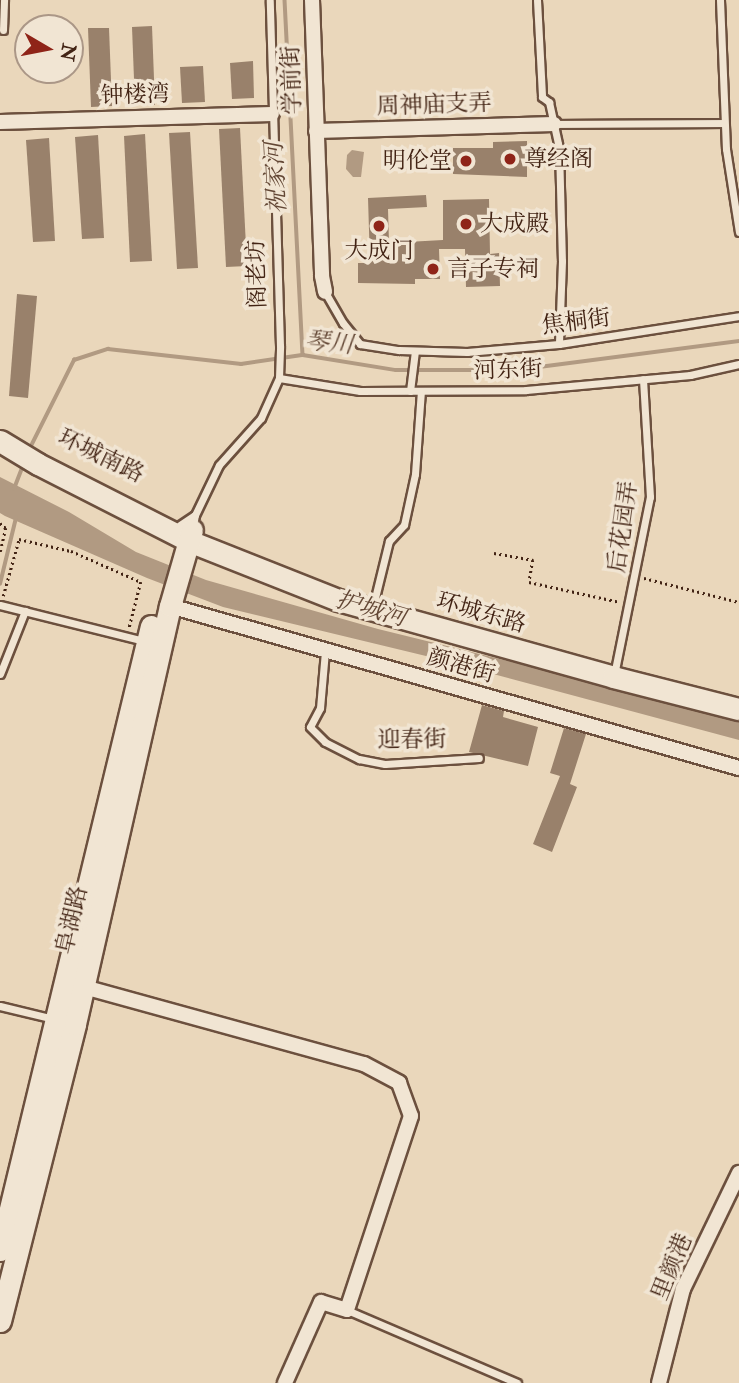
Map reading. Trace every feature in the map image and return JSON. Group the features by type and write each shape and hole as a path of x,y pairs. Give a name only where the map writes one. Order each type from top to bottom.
{"main road":[{"name":"环城南路","path":"8,441 183,537"},
{"name":"阜湖路","path":"0,1250 9,1227 66,1022 145,641 168,596 183,537"},
{"name":"环城东路","path":"183,537 338,600 373,604 615,671 739,709"},
{"name":"阜湖路","path":"66,1022 84,987 145,641"},
{"name":"环城东路","path":"615,671 739,696"},
{"name":"阜湖路","path":"0,1321 9,1227"}],"street":[{"name":"学前街","path":"312,0 321,276 325,292"},
{"name":"钟楼湾","path":"0,122 272,114"},
{"name":"周神庙支弄","path":"316,131 554,124"},
{"name":"颜港街","path":"168,596 325,651 739,768"},
{"path":"84,987 364,1065 399,1083 411,1116 347,1310 321,1302 285,1383"},
{"name":"里颜港","path":"659,1383 683,1289 739,1173"}],"lane":[{"path":"2,30 4,0"},
{"name":"阁老坊","path":"270,0 280,346 278,379"},
{"path":"537,0 542,97 548,102 559,148 562,261 559,344"},
{"path":"720,0 724,123 739,232"},
{"path":"554,124 724,123"},
{"name":"学前街","path":"325,292 343,323 360,344 415,351"},
{"name":"焦桐街","path":"415,351 467,352 559,344 739,316"},
{"path":"410,391 415,351"},
{"name":"河东街","path":"278,379 360,391 526,390 690,375 739,364"},
{"path":"183,537 219,466 261,418 278,379"},
{"name":"后花园弄","path":"615,671 650,498 643,379"},
{"path":"373,604 389,541 404,525 415,474 421,391"},
{"path":"0,605 145,641"},
{"path":"0,674 25,611"},
{"name":"迎春街","path":"325,651 320,708 310,727 325,741 359,759 385,764 479,758"},
{"path":"0,1006 66,1022"},
{"path":"347,1310 517,1383"}],"path":[{"path":"0,523 6,528 0,553"},
{"path":"11,608 2,600 19,539 71,551 141,582 145,641"},
{"path":"494,553 533,560 529,582 630,605"},
{"path":"636,576 739,602"}],"shaded area":[{"path":"352,150 364,152 361,177 353,177 346,169 347,155"},
{"path":"0,477 69,512 136,552 206,580 378,629 739,718 739,740 426,656 223,607 147,578 5,516 0,513"}],"building":[{"path":"152,26 155,105 135,105 132,27"},
{"path":"88,28 109,28 112,106 91,107"},
{"path":"253,61 254,98 232,99 230,63"},
{"path":"203,66 205,102 182,103 180,67"},
{"path":"240,128 247,266 226,267 219,129"},
{"path":"190,132 198,268 177,269 169,133"},
{"path":"145,134 152,261 130,262 124,136"},
{"path":"98,135 104,238 82,239 75,137"},
{"path":"49,138 55,241 33,242 26,140"},
{"path":"527,141 527,177 453,174 453,148 493,148 493,142"},
{"path":"405,154 420,154 420,170 405,170"},
{"path":"426,195 427,207 388,209 389,243 443,240 443,200 489,199 490,254 499,253 500,286 466,287 465,249 439,249 440,279 415,279 415,284 358,283 358,263 370,263 368,198"},
{"path":"17,294 37,296 28,398 9,396"},
{"path":"482,705 504,711 503,717 538,727 528,766 469,752"},
{"path":"564,728 586,734 570,784 577,787 552,852 533,844 560,776 550,773"}],"waterway":[{"name":"祝家河","path":"285,0 303,354"},
{"name":"琴川","path":"29,450 74,360 108,349 241,364 303,355 396,370 516,370 739,341"},
{"name":"琴川","path":"14,489 24,463"},
{"path":"0,584 16,518"}],"place":[{"name":"尊经阁","path":"510,159"},
{"name":"明伦堂","path":"466,161"},
{"name":"大成殿","path":"466,224"},
{"name":"大成门","path":"379,226"},
{"name":"言子专祠","path":"433,269"}],"water label":[{"name":"护城河","path":"371,609"}]}
